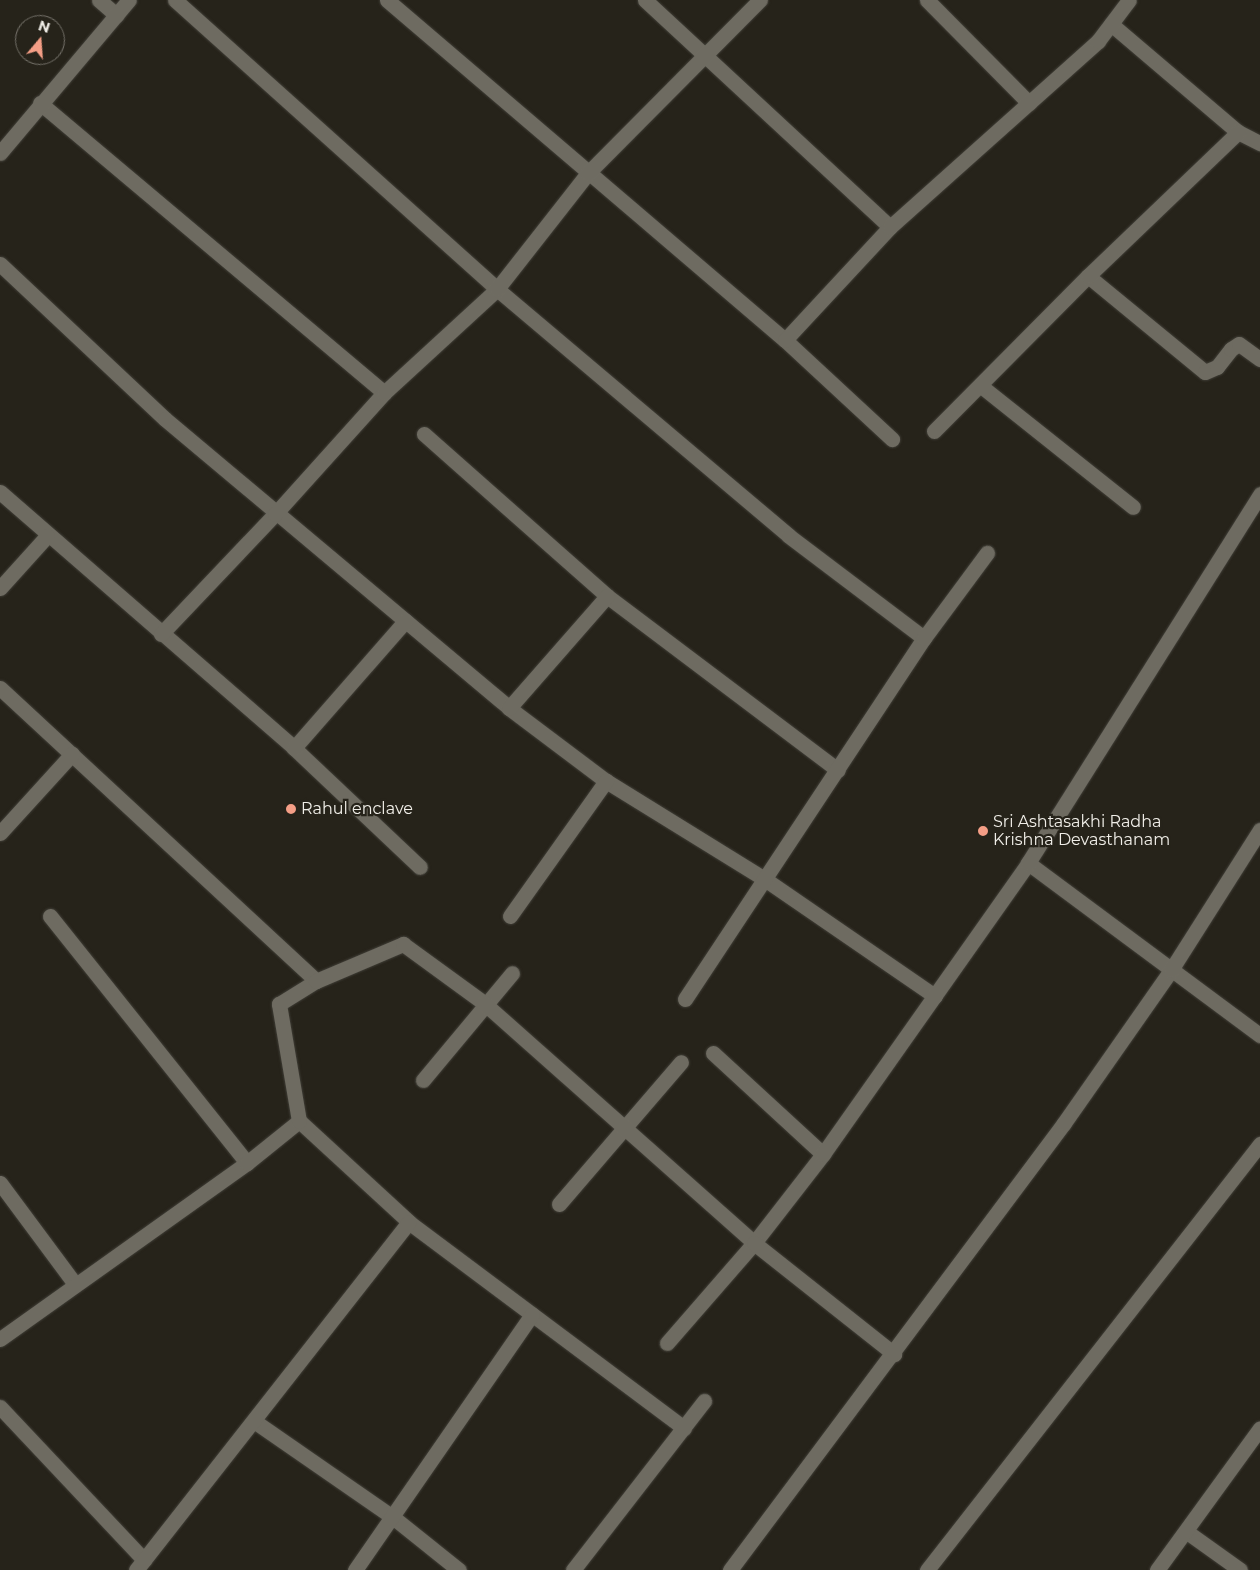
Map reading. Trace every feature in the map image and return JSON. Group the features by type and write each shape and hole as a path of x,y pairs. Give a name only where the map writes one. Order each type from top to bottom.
{"street":[{"path":"99,0 116,15"},
{"path":"0,153 40,103 129,0"},
{"path":"175,0 497,289 789,536 924,638"},
{"path":"386,0 785,340 892,439"},
{"path":"646,0 890,228"},
{"path":"167,638 384,393 497,289 588,173 760,0"},
{"path":"927,0 1029,103"},
{"path":"785,340 890,228 1098,41 1130,0"},
{"path":"1111,24 1238,132 1260,143"},
{"path":"40,103 384,393"},
{"path":"934,431 981,386 1088,276 1238,132"},
{"path":"0,264 165,419 275,514 509,708 606,781 766,880 935,996"},
{"path":"1088,276 1205,372 1213,370 1231,349 1239,344 1260,358"},
{"path":"981,386 1133,507"},
{"path":"424,434 607,596 838,770"},
{"path":"0,492 47,536 294,748 420,867"},
{"path":"667,1343 754,1243 823,1154 935,996 1028,862 1260,494"},
{"path":"0,588 47,536"},
{"path":"685,999 766,880 924,638 987,553"},
{"path":"509,708 607,596"},
{"path":"294,748 405,621"},
{"path":"0,688 316,981"},
{"path":"0,833 72,754"},
{"path":"510,916 606,781"},
{"path":"730,1570 894,1354 1064,1123 1171,970 1260,830"},
{"path":"1028,862 1171,970 1260,1034"},
{"path":"50,916 247,1163"},
{"path":"684,1428 409,1222 299,1121 279,1004 316,981 403,944 484,1003 754,1243 894,1354"},
{"path":"423,1080 484,1003 512,972"},
{"path":"713,1053 823,1154"},
{"path":"559,1204 626,1128 680,1062"},
{"path":"0,1339 247,1163 299,1121"},
{"path":"927,1570 1260,1144"},
{"path":"0,1183 75,1284"},
{"path":"0,1407 140,1565 409,1222"},
{"path":"355,1570 394,1518 532,1314"},
{"path":"573,1570 704,1401"},
{"path":"254,1421 394,1518 459,1570"},
{"path":"1157,1570 1187,1532 1260,1428"},
{"path":"1187,1532 1240,1570"}],"place":[{"name":"Rahul enclave","path":"291,809"},
{"name":"Sri Ashtasakhi Radha Krishna Devasthanam","path":"983,831"}]}
